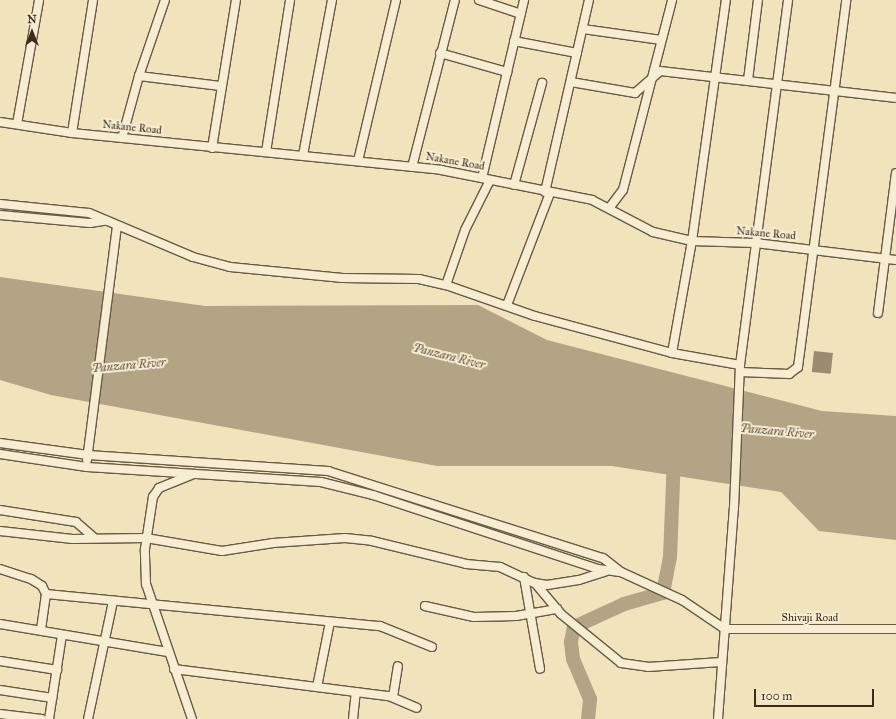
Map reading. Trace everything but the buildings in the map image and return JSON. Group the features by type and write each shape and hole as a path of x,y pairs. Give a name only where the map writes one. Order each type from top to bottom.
{"street":[{"path":"17,124 39,0"},
{"path":"72,133 93,0"},
{"path":"122,138 139,76 165,0"},
{"path":"212,148 220,86 236,0"},
{"path":"266,152 290,0"},
{"path":"303,155 332,0"},
{"path":"358,161 396,0"},
{"path":"412,167 440,53 455,0"},
{"path":"479,0 521,14"},
{"path":"482,178 524,0"},
{"path":"507,305 547,193 589,0"},
{"path":"610,207 623,190 672,0"},
{"path":"672,353 692,241 717,76 726,0"},
{"path":"748,80 758,0"},
{"path":"718,719 721,662 725,629 740,368 755,243 788,0"},
{"path":"0,204 89,213 193,257 230,267 335,278 419,280 446,285 535,316 672,353 740,368 789,374 796,372 836,91 846,0"},
{"path":"583,29 661,40"},
{"path":"514,41 577,53"},
{"path":"440,53 507,72"},
{"path":"571,82 634,93 646,86 653,74 660,72 717,76 896,98"},
{"path":"139,76 220,86"},
{"path":"514,185 542,83"},
{"name":"Nakane Road","path":"0,122 72,133 412,167 482,178 547,193 592,200 610,207 653,232 692,241 755,243 885,260 896,260"},
{"path":"878,313 896,173"},
{"path":"446,285 465,230 490,180"},
{"path":"0,215 90,223 106,221"},
{"path":"87,467 117,226"},
{"path":"0,443 88,452 328,471 603,558 621,572 682,600 725,629"},
{"path":"0,454 87,467 198,472 340,486 607,571 621,572"},
{"path":"198,472 200,461"},
{"path":"192,719 146,584 146,538 150,506 159,488 198,472"},
{"path":"0,510 76,522 93,537"},
{"path":"0,531 73,539 93,537 146,538 236,551 273,543 345,538 372,541 466,564 500,567 524,577 535,583 559,611 613,658 628,665 648,667 721,662"},
{"path":"0,569 31,579 42,586 46,594 41,631"},
{"path":"535,583 561,584 607,571"},
{"path":"524,577 529,614 540,669"},
{"path":"46,594 380,626 432,647"},
{"path":"88,719 113,601"},
{"path":"425,606 474,617 559,611"},
{"path":"317,687 330,622"},
{"path":"0,624 168,652"},
{"name":"Shivaji Road","path":"725,629 896,629"},
{"path":"49,719 62,635"},
{"path":"0,661 56,670"},
{"path":"393,697 398,666"},
{"path":"174,669 393,697 418,708"},
{"path":"0,690 52,698"},
{"path":"353,719 356,692"},
{"path":"0,714 42,719"}],"water":[{"name":"Panzara River","path":"0,277 205,306 478,305 547,340 822,411 896,416 896,540 819,531 781,492 612,466 437,466 51,395 0,380"}],"waterway":[{"path":"588,719 590,699 573,659 571,642 574,627 624,604 663,593 670,557 674,456"}]}
